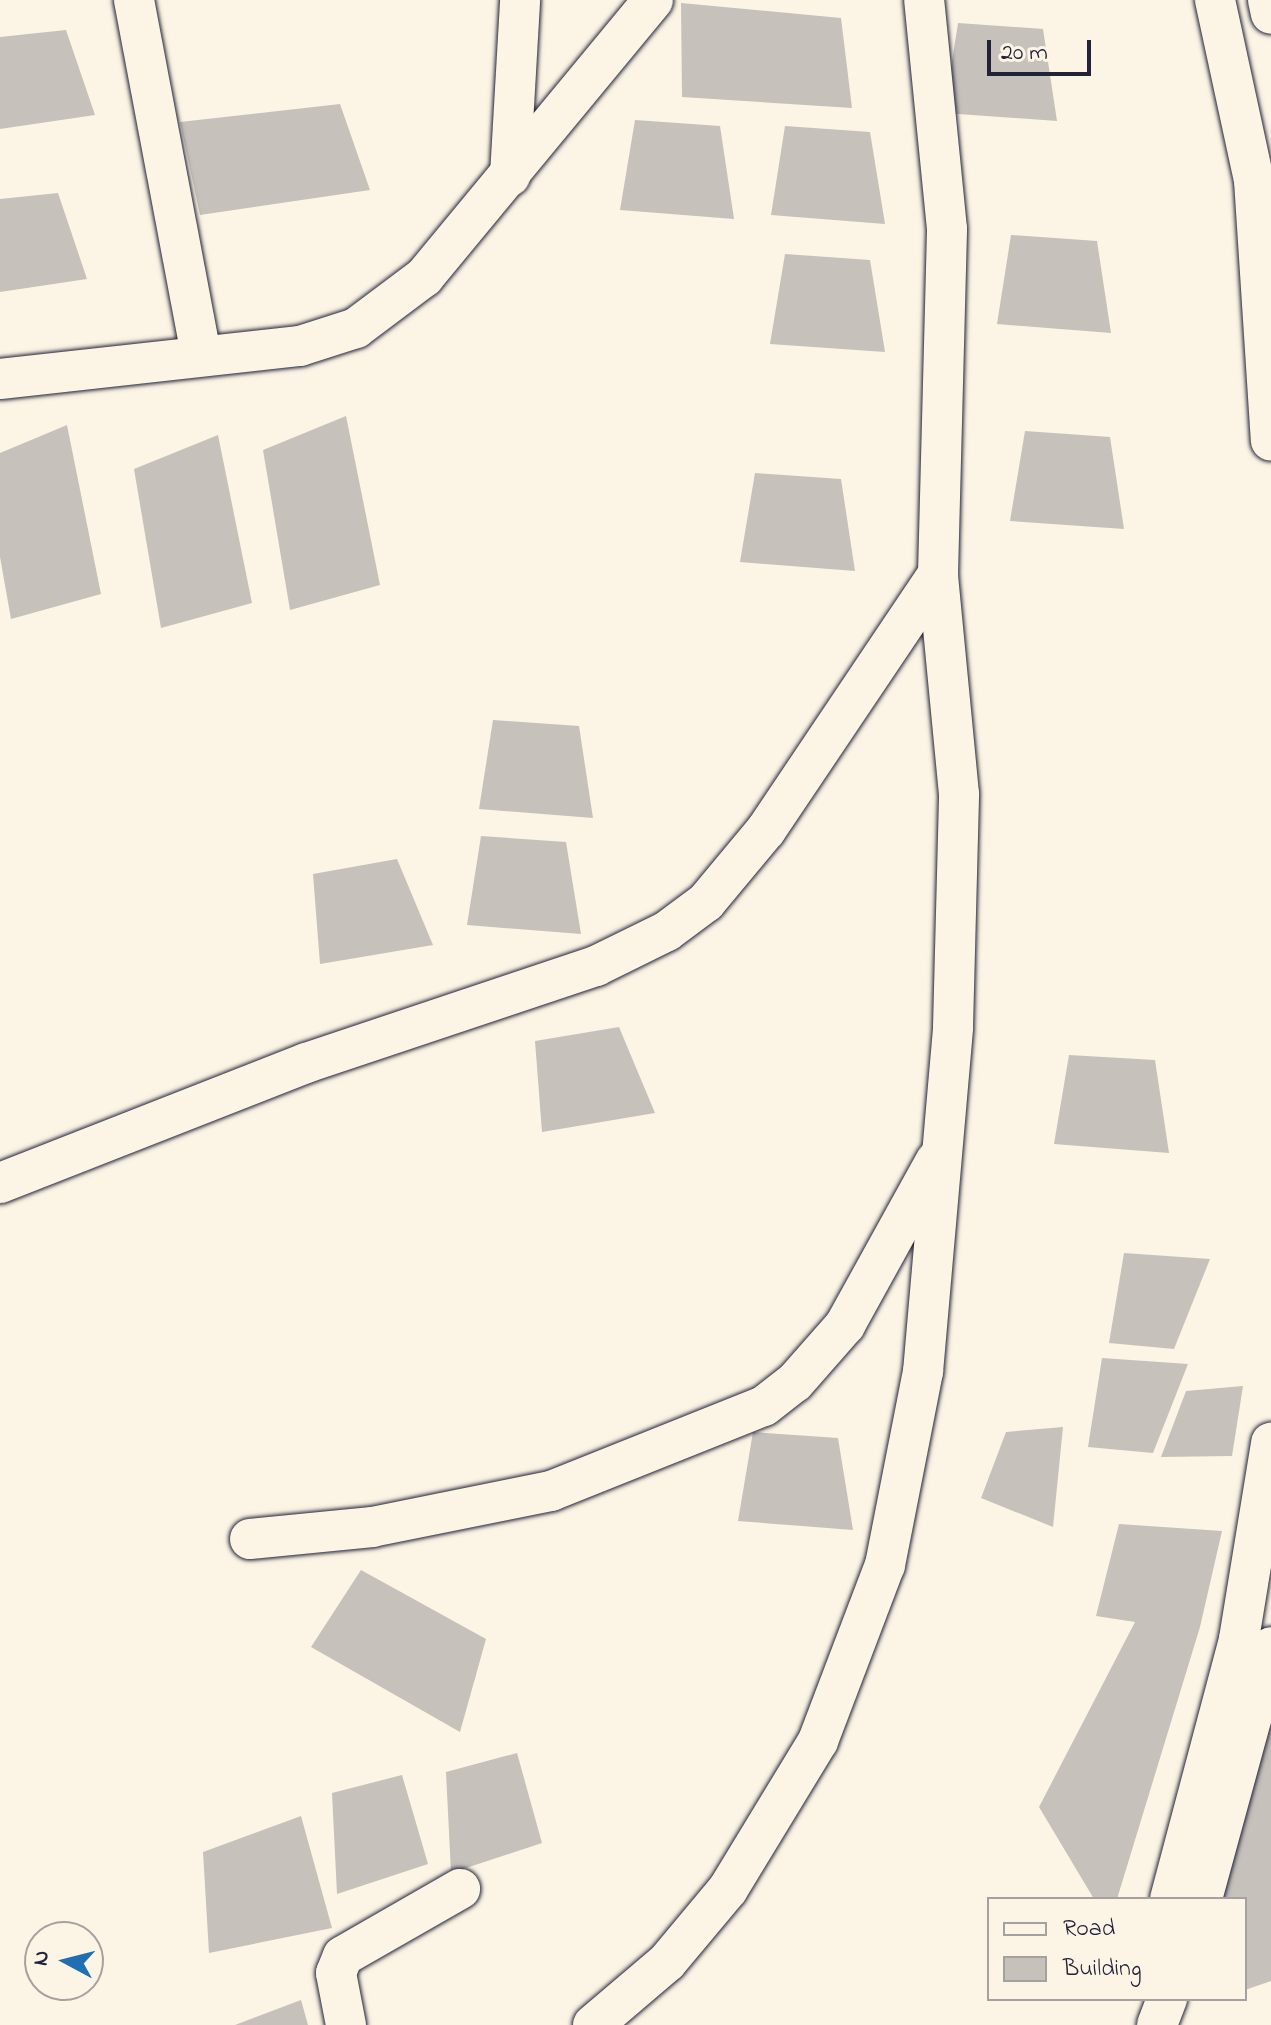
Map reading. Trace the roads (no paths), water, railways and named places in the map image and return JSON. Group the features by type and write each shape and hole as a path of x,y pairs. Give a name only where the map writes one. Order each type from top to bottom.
{"street":[{"path":"134,0 201,355"},
{"path":"510,176 520,0"},
{"path":"0,379 300,346 356,328 424,277 653,0"},
{"path":"593,2025 667,1962 728,1889 818,1741 885,1565 923,1372 945,1143 959,794 938,574 947,229 924,0"},
{"path":"1215,0 1254,180 1271,440"},
{"path":"1268,0 1271,14"},
{"path":"0,1183 306,1063 596,966 667,931 706,902 766,830 938,574"},
{"path":"250,1539 372,1527 551,1491 764,1406 795,1382 845,1325 945,1143"},
{"path":"1171,1897 1239,1639 1271,1443"},
{"path":"1203,1897 1271,1647"},
{"path":"346,2025 336,1973 343,1956 460,1889"},
{"path":"1128,2025 1136,2001"},
{"path":"1157,2025 1166,2001"}]}
